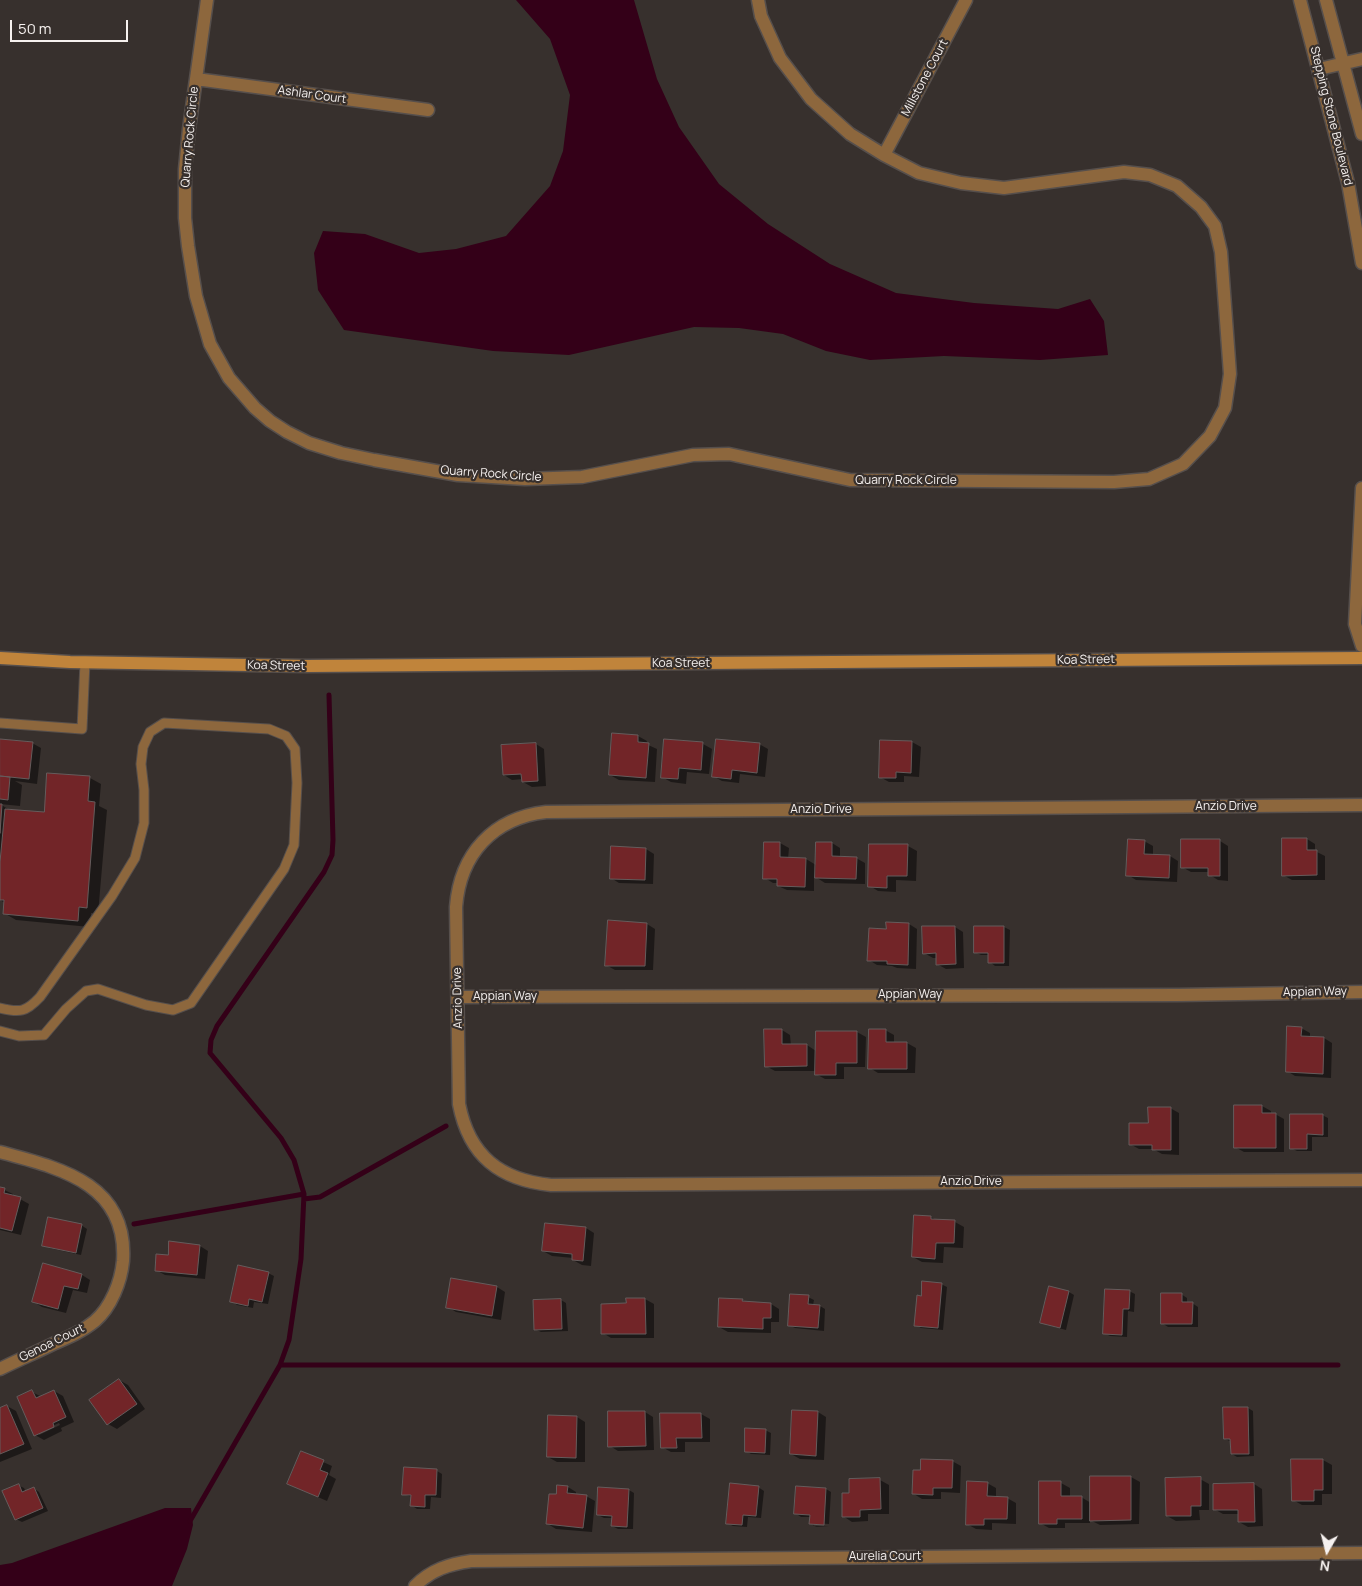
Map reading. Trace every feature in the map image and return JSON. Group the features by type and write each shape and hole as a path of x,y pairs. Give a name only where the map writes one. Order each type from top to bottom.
{"main road":[{"name":"Koa Street","path":"0,658 85,662 307,666 1362,658"}],"street":[{"name":"Quarry Rock Circle","path":"207,0 186,148 185,195 188,246 196,296 202,322 210,344 219,362 241,394 270,421 309,443 341,453 458,475 525,479 582,477 693,456 729,454 850,480 1114,482 1149,479 1182,464 1210,436 1225,408 1230,374 1221,252 1215,226 1201,206 1177,186 1150,175 1124,172 1004,188 961,183 919,173 884,156 850,134 811,100 780,58 762,16 758,0"},
{"name":"Millstone Court","path":"884,156 966,0"},
{"name":"Stepping Stone Boulevard","path":"1300,0 1348,183 1362,263"},
{"name":"Stepping Stone Boulevard","path":"1326,0 1362,134"},
{"path":"1319,69 1362,59"},
{"name":"Ashlar Court","path":"196,79 428,110"},
{"path":"1362,488 1355,624 1362,646"},
{"name":"Anzio Drive","path":"1362,805 532,813 504,824 486,838 473,853 456,895 459,1104 465,1127 477,1148 487,1160 498,1169 525,1182 561,1185 1362,1180"},
{"name":"Appian Way","path":"458,997 1178,995 1362,992"},
{"name":"Genoa Court","path":"0,1152 67,1172 95,1189 113,1212 122,1237 124,1250 123,1265 116,1289 103,1313 94,1322 80,1332 0,1369"},
{"name":"Aurelia Court","path":"415,1586 423,1577 442,1567 471,1561 1362,1553"}],"lane":[{"path":"0,723 82,729 85,662"},
{"path":"0,1008 14,1011 29,1008 40,997 112,896 135,858 144,823 144,790 141,764 143,747 150,732 164,723 269,729 286,736 295,749 297,783 294,845 284,869 191,1003 173,1010 146,1005 98,988 86,991 66,1009 44,1035 19,1036 0,1031"}],"shaded area":[{"path":"516,0 634,0 657,79 679,127 719,184 768,224 830,264 896,293 974,303 1058,309 1090,299 1104,321 1108,355 1040,360 944,356 870,360 826,351 783,334 739,328 694,327 569,355 493,351 344,330 318,290 314,253 323,231 365,234 419,253 456,249 506,236 550,186 563,151 570,95 550,39"},
{"path":"165,1508 191,1508 193,1525 187,1549 172,1586 0,1586 0,1565 12,1563"}],"building":[{"path":"612,733 638,735 638,742 649,743 646,778 609,775"},
{"path":"0,739 33,742 29,779 0,776"},
{"path":"664,739 703,742 701,770 679,768 678,779 661,778"},
{"path":"716,739 760,743 757,773 732,770 731,779 712,777"},
{"path":"880,740 912,741 911,773 896,772 896,778 879,778"},
{"path":"536,743 538,781 522,782 521,774 503,775 501,745"},
{"path":"47,773 90,776 88,801 95,802 87,908 79,907 78,921 3,914 4,900 0,900 0,862 5,809 44,812"},
{"path":"0,776 10,777 8,800 0,799"},
{"path":"0,804 2,804 0,833"},
{"path":"1282,838 1307,838 1307,850 1317,850 1317,875 1282,876"},
{"path":"1128,839 1145,840 1144,854 1170,855 1169,878 1126,876"},
{"path":"1181,839 1220,839 1220,876 1208,876 1208,868 1181,868"},
{"path":"764,842 780,842 780,857 806,858 805,887 777,886 777,879 763,879"},
{"path":"816,842 832,842 832,856 857,857 856,879 815,878"},
{"path":"869,844 908,844 907,876 887,876 887,888 868,887"},
{"path":"611,846 646,848 645,880 610,879"},
{"path":"608,920 647,923 645,966 605,966"},
{"path":"886,922 909,923 908,965 887,964 887,961 867,961 869,928 886,929"},
{"path":"922,926 955,926 956,964 936,965 936,953 923,954"},
{"path":"974,926 1004,926 1004,963 988,963 988,953 974,953"},
{"path":"1287,1026 1302,1027 1301,1036 1324,1037 1323,1074 1286,1072"},
{"path":"764,1029 782,1029 782,1044 807,1044 807,1066 765,1067"},
{"path":"869,1029 886,1029 886,1042 907,1042 907,1069 868,1069"},
{"path":"816,1031 857,1031 857,1063 836,1063 836,1075 815,1075"},
{"path":"1234,1105 1262,1105 1262,1113 1276,1113 1276,1148 1234,1148"},
{"path":"1148,1107 1171,1107 1171,1150 1152,1150 1152,1145 1129,1145 1129,1123 1148,1123"},
{"path":"1290,1114 1323,1114 1323,1135 1307,1134 1307,1149 1290,1149"},
{"path":"0,1187 5,1188 4,1193 21,1197 12,1231 0,1228"},
{"path":"914,1215 931,1216 931,1219 955,1220 954,1243 936,1243 935,1259 912,1257"},
{"path":"48,1217 82,1224 76,1253 42,1246"},
{"path":"545,1223 586,1227 583,1261 572,1260 572,1254 542,1251"},
{"path":"169,1241 200,1245 197,1275 155,1271 156,1254 168,1255"},
{"path":"43,1263 82,1274 78,1289 64,1286 58,1309 32,1302"},
{"path":"238,1265 269,1272 262,1302 249,1299 248,1306 230,1302"},
{"path":"451,1278 497,1286 492,1316 446,1308"},
{"path":"922,1281 942,1283 938,1328 914,1326 917,1295 921,1296"},
{"path":"1049,1286 1069,1291 1060,1328 1040,1323"},
{"path":"1105,1289 1130,1290 1129,1309 1123,1309 1122,1335 1103,1334"},
{"path":"1161,1293 1182,1293 1182,1302 1193,1302 1192,1324 1161,1324"},
{"path":"790,1294 809,1295 808,1304 820,1305 818,1328 788,1326"},
{"path":"626,1298 645,1298 646,1334 601,1334 601,1304 626,1303"},
{"path":"719,1298 771,1303 771,1318 763,1318 763,1329 718,1327"},
{"path":"561,1299 562,1329 534,1330 533,1300"},
{"path":"119,1379 137,1404 107,1425 89,1400"},
{"path":"32,1390 36,1398 54,1390 66,1417 53,1423 54,1427 34,1436 17,1397"},
{"path":"7,1405 24,1444 0,1454 0,1408"},
{"path":"1223,1407 1248,1407 1249,1454 1231,1454 1230,1439 1224,1439"},
{"path":"792,1410 818,1411 816,1456 790,1454"},
{"path":"608,1411 645,1411 646,1446 608,1447"},
{"path":"660,1413 701,1413 702,1438 676,1438 677,1448 661,1448"},
{"path":"548,1415 577,1416 576,1458 547,1457"},
{"path":"745,1428 766,1429 765,1453 745,1452"},
{"path":"301,1451 324,1460 320,1470 328,1473 318,1497 287,1484"},
{"path":"921,1459 953,1460 952,1488 933,1488 933,1495 912,1494 913,1470 920,1470"},
{"path":"1291,1459 1323,1459 1323,1490 1314,1490 1314,1501 1292,1501"},
{"path":"404,1467 437,1469 436,1495 425,1495 425,1507 410,1506 411,1495 402,1495"},
{"path":"1090,1476 1131,1476 1131,1520 1090,1521"},
{"path":"1201,1477 1201,1506 1191,1506 1191,1516 1166,1516 1165,1478"},
{"path":"880,1478 881,1509 860,1510 860,1517 842,1517 842,1493 849,1493 849,1479"},
{"path":"967,1481 988,1482 987,1496 1008,1497 1007,1519 984,1519 984,1525 966,1525"},
{"path":"1039,1481 1061,1481 1061,1496 1082,1496 1082,1519 1057,1519 1057,1524 1039,1524"},
{"path":"730,1483 759,1486 756,1516 743,1515 742,1525 726,1524"},
{"path":"1254,1483 1255,1522 1238,1522 1238,1510 1213,1510 1213,1484"},
{"path":"19,1484 22,1492 34,1487 43,1508 15,1520 2,1491"},
{"path":"557,1485 568,1486 567,1493 587,1495 583,1528 546,1524 549,1494 556,1494"},
{"path":"796,1486 826,1488 824,1525 809,1524 810,1515 794,1514"},
{"path":"598,1487 629,1489 627,1527 611,1526 612,1516 597,1515"}],"waterway":[{"path":"190,1521 280,1365 289,1340 301,1259 304,1194 294,1160 281,1138 210,1053 211,1040 217,1026 324,872 332,855 329,695"},
{"path":"304,1199 320,1197 446,1126"},
{"path":"134,1224 304,1194"},
{"path":"280,1365 1338,1365"}]}
